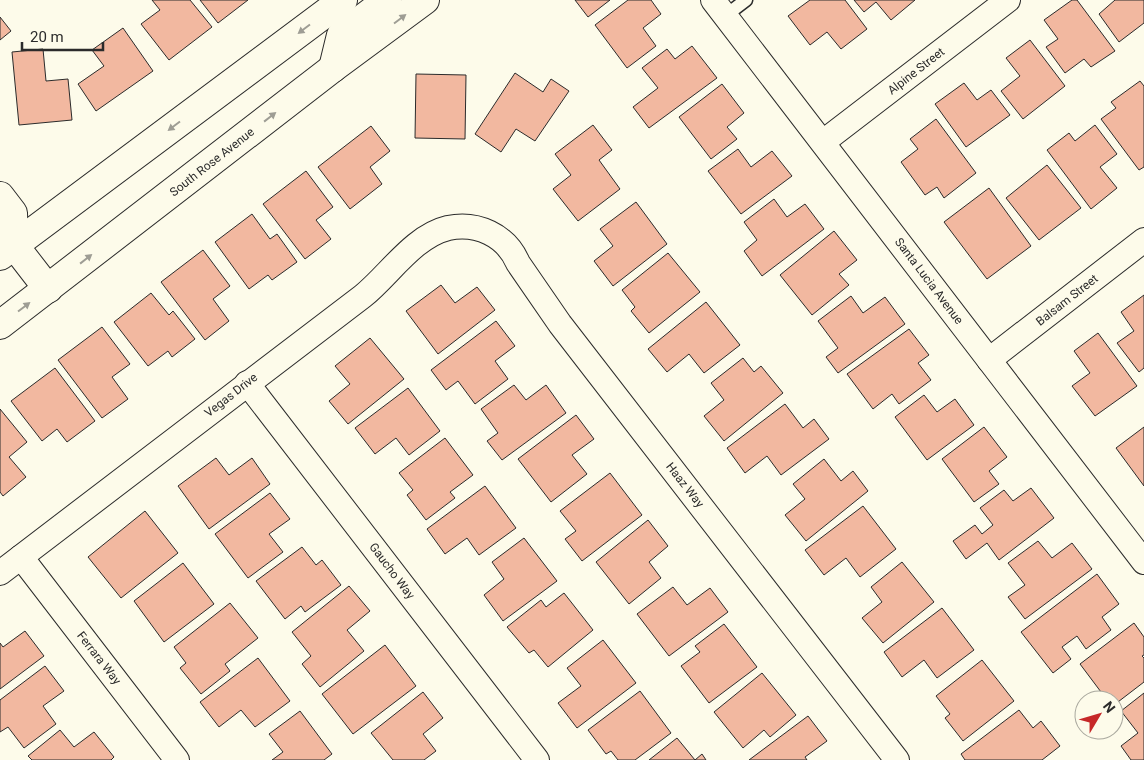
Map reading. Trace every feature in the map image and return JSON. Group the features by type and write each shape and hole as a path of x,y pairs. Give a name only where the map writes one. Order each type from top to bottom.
{"main road":[{"path":"5,247 343,0"},
{"path":"333,68 341,34 387,0"},
{"name":"South Rose Avenue","path":"0,324 48,289 333,68 425,0"},
{"path":"0,196 12,213 5,247"},
{"path":"5,247 48,289"}],"street":[{"name":"Alpine Street","path":"823,142 1008,0"},
{"name":"Santa Lucia Avenue","path":"719,8 1144,562"},
{"name":"Vegas Drive","path":"0,573 365,294 423,239 446,228 464,226"},
{"name":"Haaz Way","path":"464,226 480,228 502,240 514,254 518,264 560,324 897,760"},
{"name":"Balsam Street","path":"989,360 1144,240"},
{"name":"Gaucho Way","path":"248,383 537,760"},
{"name":"Ferrara Way","path":"21,557 177,760"}],"lane":[{"path":"719,8 746,0"}],"building":[{"path":"152,0 190,0 212,27 169,60 141,24 160,10"},
{"path":"200,0 248,0 218,23"},
{"path":"575,0 610,0 588,17"},
{"path":"628,0 651,0 661,14 643,28 656,46 627,68 595,25"},
{"path":"810,0 845,0 867,29 841,49 827,32 810,45 788,16"},
{"path":"854,0 915,0 891,20 876,2 864,12"},
{"path":"1072,0 1077,0 1115,51 1091,67 1084,59 1065,73 1046,47 1058,39 1044,20"},
{"path":"1115,0 1144,0 1144,23 1119,42 1099,14"},
{"path":"0,17 11,31 0,40"},
{"path":"123,28 153,71 96,111 78,84 104,66 92,50"},
{"path":"1030,40 1065,86 1023,119 1001,91 1020,76 1006,58"},
{"path":"692,46 717,78 649,128 633,107 658,88 642,68 667,49 675,59"},
{"path":"43,49 46,81 68,79 72,120 19,125 12,52"},
{"path":"515,73 543,92 551,79 569,91 535,141 516,129 501,152 475,134"},
{"path":"416,74 466,75 465,139 415,138"},
{"path":"1140,81 1144,86 1144,167 1139,170 1101,119 1116,108 1111,102"},
{"path":"964,83 977,100 991,90 1010,115 966,147 935,104"},
{"path":"722,84 744,113 727,127 737,139 711,159 679,117"},
{"path":"936,119 976,173 944,198 937,187 925,195 901,162 918,149 910,139"},
{"path":"593,125 612,150 599,160 620,189 578,221 553,189 571,175 555,154"},
{"path":"1095,125 1117,154 1100,167 1117,188 1091,209 1047,150 1069,133 1075,141"},
{"path":"371,126 390,151 370,167 382,184 350,209 318,167"},
{"path":"738,149 751,167 772,151 792,176 741,214 708,171"},
{"path":"1047,165 1081,208 1039,240 1006,198"},
{"path":"306,171 333,207 316,220 331,239 305,259 263,204"},
{"path":"989,188 1031,246 987,279 944,222"},
{"path":"774,199 787,217 805,204 824,229 762,276 744,251 757,240 744,222"},
{"path":"636,202 667,244 613,286 594,261 613,246 600,229"},
{"path":"252,214 270,239 277,234 297,262 272,280 268,275 249,289 215,242"},
{"path":"834,231 857,260 839,274 849,285 812,315 780,275"},
{"path":"203,250 230,286 213,299 229,321 205,340 161,282"},
{"path":"668,253 700,292 649,333 631,311 635,307 622,290"},
{"path":"441,285 455,303 477,287 495,310 438,354 406,311"},
{"path":"151,293 169,315 173,311 195,339 172,357 168,351 148,366 114,322"},
{"path":"1144,295 1144,368 1139,372 1117,343 1134,331 1121,312"},
{"path":"851,296 863,313 885,297 905,324 838,373 826,357 838,348 818,321"},
{"path":"706,302 740,345 704,373 689,354 667,372 648,349"},
{"path":"496,321 515,346 495,361 508,379 475,404 458,381 446,390 431,370"},
{"path":"102,327 130,364 112,377 128,399 102,418 58,360"},
{"path":"909,329 929,355 918,363 931,380 899,404 892,394 873,409 847,374"},
{"path":"1098,333 1137,386 1095,416 1072,386 1090,373 1074,351"},
{"path":"370,338 404,379 348,424 329,401 350,384 335,366"},
{"path":"743,358 754,372 761,366 783,393 724,441 704,416 724,400 711,383"},
{"path":"55,368 95,421 67,442 57,429 42,441 11,401"},
{"path":"514,385 526,400 546,385 566,413 502,460 487,441 498,433 481,409"},
{"path":"408,388 440,431 409,455 396,438 375,454 355,428"},
{"path":"924,395 937,412 955,399 974,425 927,460 895,417"},
{"path":"785,404 803,428 814,419 829,439 781,475 767,456 745,473 727,448"},
{"path":"0,409 27,442 9,457 26,477 3,496 0,492"},
{"path":"576,415 594,439 572,455 587,474 551,502 518,459"},
{"path":"984,427 1007,457 989,471 999,484 974,502 942,459"},
{"path":"1144,427 1144,486 1116,448"},
{"path":"445,438 473,475 450,492 455,498 426,520 407,495 413,490 399,473"},
{"path":"216,458 229,475 252,458 270,484 209,529 178,486"},
{"path":"824,459 841,481 853,471 868,491 806,541 785,515 805,499 793,484"},
{"path":"610,473 642,515 582,561 565,539 576,531 560,511"},
{"path":"485,486 516,528 479,555 467,538 445,554 427,529"},
{"path":"1031,488 1054,518 999,560 987,543 966,559 953,541 975,525 982,534 993,525 980,508 1004,490 1013,501"},
{"path":"270,493 290,519 269,534 283,552 248,578 215,534"},
{"path":"863,506 896,549 860,577 846,558 824,575 805,550"},
{"path":"145,511 178,553 121,598 88,557"},
{"path":"648,520 668,546 649,562 661,578 629,604 596,562"},
{"path":"524,538 557,581 503,621 484,595 504,579 492,562"},
{"path":"1038,541 1052,558 1072,543 1092,569 1025,619 1008,597 1025,585 1008,563"},
{"path":"302,547 316,565 322,560 341,585 305,612 301,606 285,619 256,581"},
{"path":"902,562 934,602 883,643 862,618 882,602 871,587"},
{"path":"183,563 214,604 164,642 134,601"},
{"path":"1097,574 1119,604 1102,617 1111,630 1086,649 1077,636 1062,647 1071,659 1053,673 1021,632"},
{"path":"349,586 370,611 347,630 364,651 320,687 302,664 311,656 292,632"},
{"path":"673,587 687,605 710,588 728,612 669,656 637,614"},
{"path":"564,593 593,630 548,667 534,650 529,653 507,627 541,600 546,607"},
{"path":"230,603 258,638 225,664 230,671 201,694 180,668 186,663 174,647"},
{"path":"942,608 974,650 937,678 924,660 902,677 884,652"},
{"path":"1134,623 1144,637 1144,655 1142,656 1144,658 1144,682 1124,697 1124,690 1100,690 1080,664"},
{"path":"724,624 757,667 709,703 681,666 700,652 695,646"},
{"path":"25,631 44,656 0,689 0,643 3,647"},
{"path":"603,640 636,683 577,728 558,703 581,686 567,668"},
{"path":"385,645 416,686 353,734 322,694"},
{"path":"258,658 290,701 255,727 241,710 219,727 200,702"},
{"path":"982,660 1014,701 963,741 945,718 950,714 936,696"},
{"path":"45,666 64,691 43,706 56,724 24,748 8,727 0,732 0,700"},
{"path":"762,673 796,715 770,737 764,730 743,748 714,712"},
{"path":"640,691 671,733 635,760 618,760 611,751 606,754 588,730"},
{"path":"423,692 443,718 423,734 436,751 424,760 393,760 371,733"},
{"path":"1144,693 1144,760 1131,760 1121,746 1138,733 1124,715 1124,709"},
{"path":"1019,710 1033,728 1041,721 1060,746 1042,760 965,760 961,754"},
{"path":"300,711 332,754 324,760 272,760 283,752 269,734"},
{"path":"808,716 827,741 805,757 807,760 749,760"},
{"path":"60,730 74,747 94,732 114,757 111,760 32,760 28,756"},
{"path":"677,738 695,760 649,760"},
{"path":"702,754 706,760 695,760"}]}
